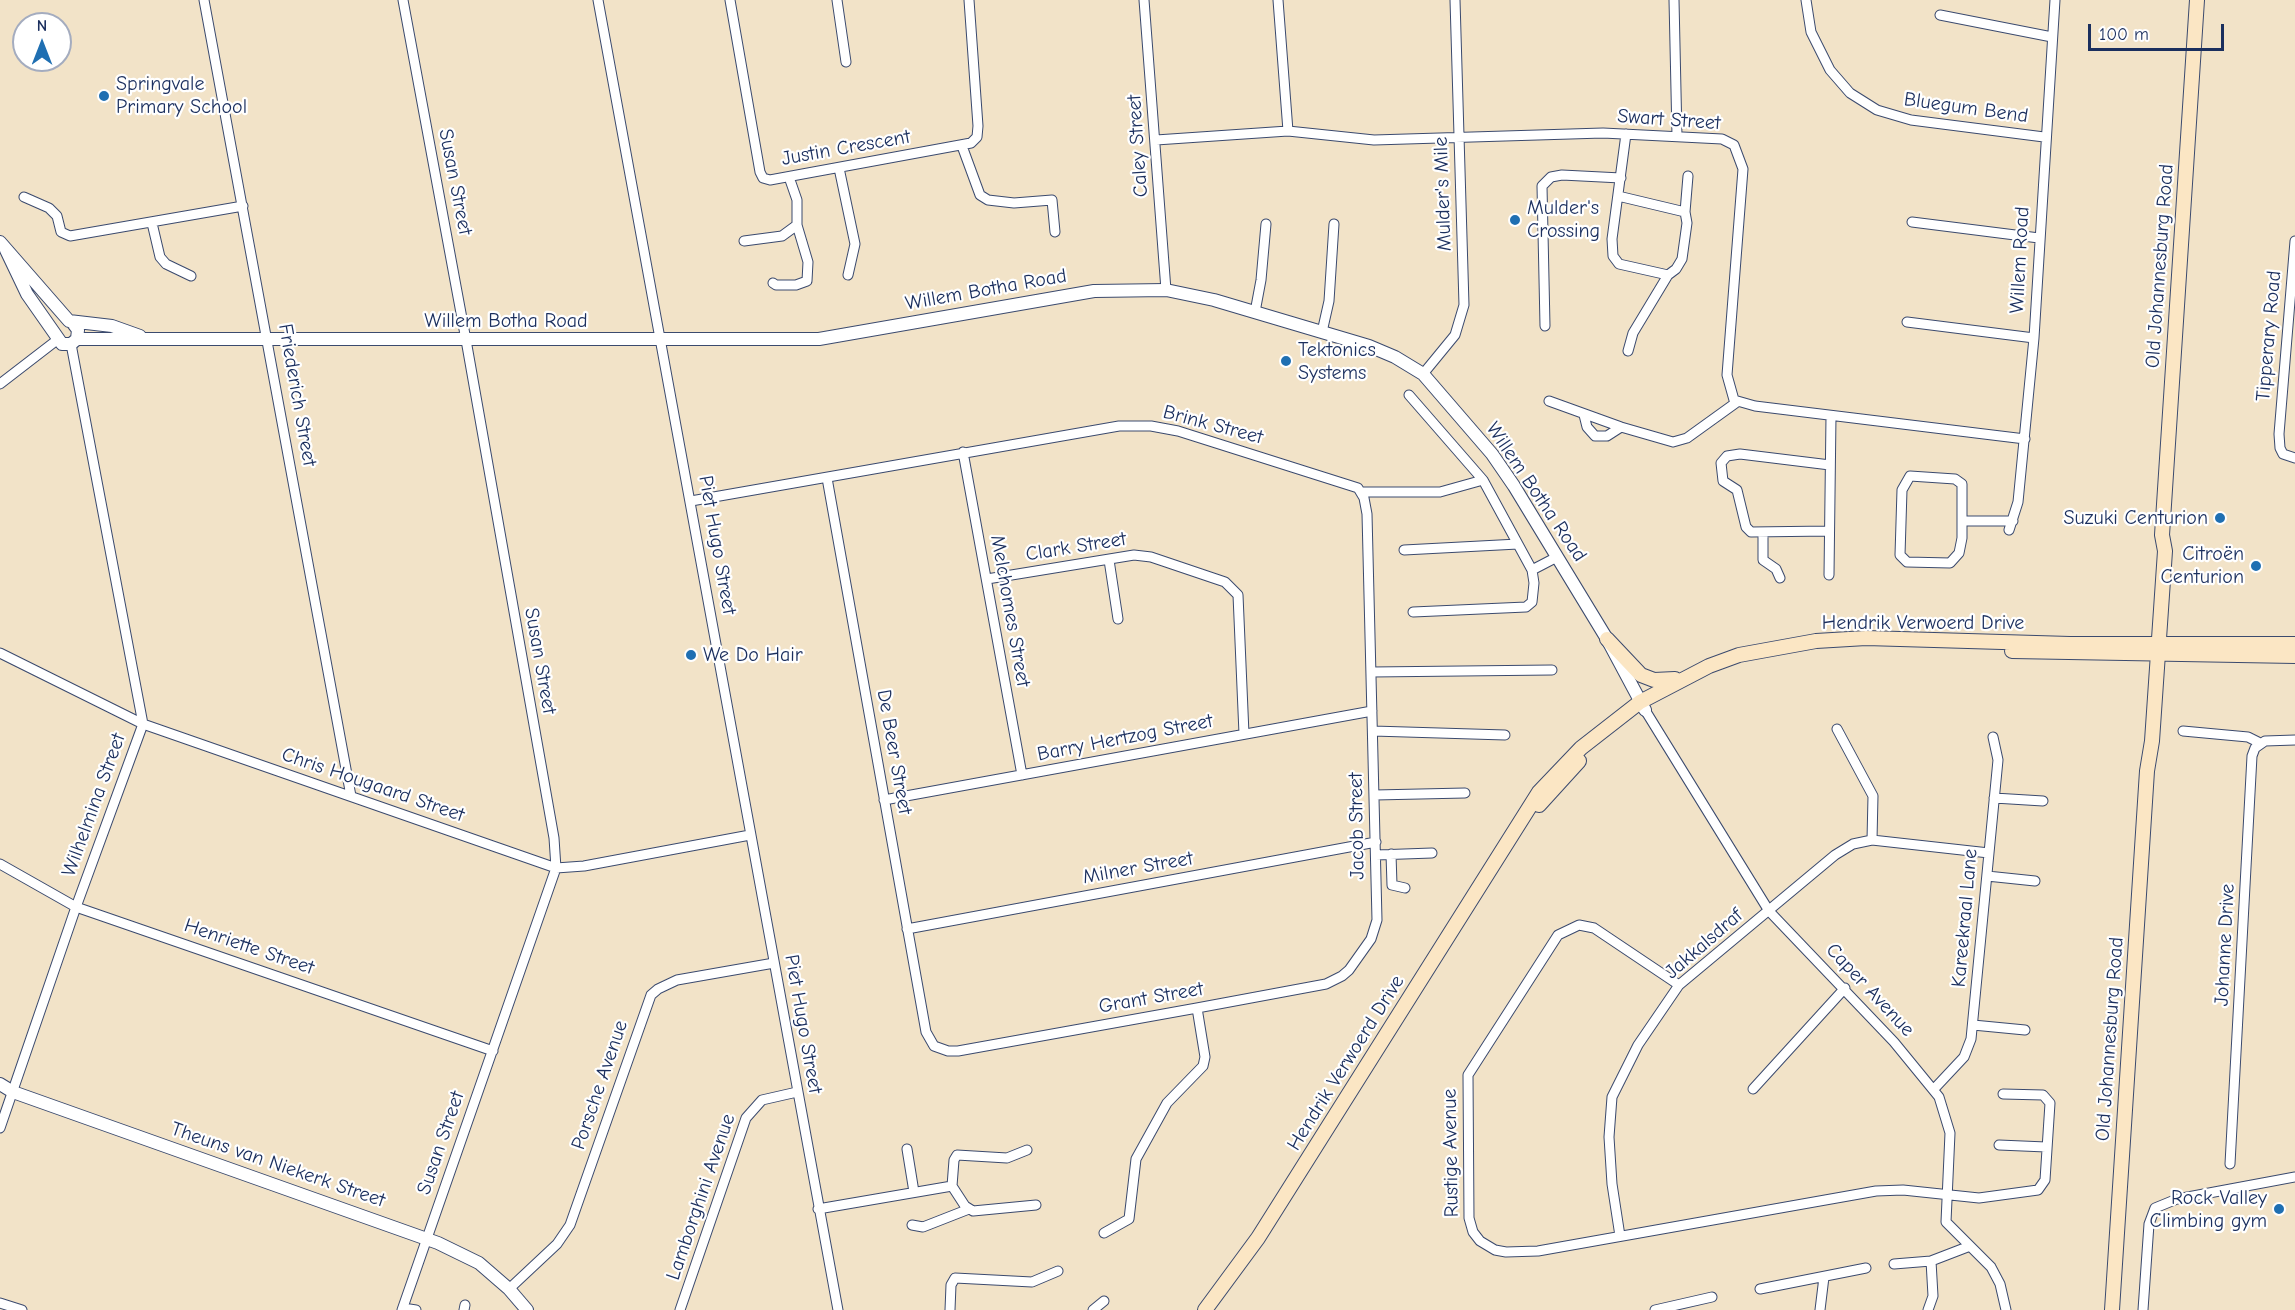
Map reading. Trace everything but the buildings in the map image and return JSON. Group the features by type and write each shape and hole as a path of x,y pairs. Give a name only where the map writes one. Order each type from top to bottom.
{"main road":[{"name":"Old Johannesburg Road","path":"2112,1310 2147,771 2154,649 2156,551 2162,535 2197,0"},
{"name":"Hendrik Verwoerd Drive","path":"1205,1310 1258,1238 1514,833 1522,816 1550,778 1581,748 1688,677 1739,655 1816,641 1866,638 2295,656"},
{"path":"1607,639 1633,668 1649,678 1661,680 1688,677"},
{"name":"Hendrik Verwoerd Drive","path":"1642,706 1711,674 1777,656 1820,650 1915,646 2154,649 2295,644"}],"street":[{"name":"Friederich Street","path":"204,0 351,796"},
{"name":"Susan Street","path":"402,1309 556,868 554,838 403,0"},
{"name":"Piet Hugo Street","path":"598,0 692,501 750,835 838,1310"},
{"name":"Justin Crescent","path":"730,0 761,175 770,180 962,146"},
{"path":"837,0 846,63"},
{"path":"969,0 978,130 977,137 962,146 980,195 988,200 1014,203 1052,200 1055,232"},
{"name":"Caley Street","path":"1144,0 1166,290"},
{"path":"1278,0 1288,130"},
{"name":"Mulder's Mile","path":"1423,374 1448,347 1462,316 1464,262 1455,0"},
{"path":"1674,0 1677,136"},
{"name":"Bluegum Bend","path":"1806,0 1811,32 1830,70 1850,93 1877,110 1911,120 2044,137"},
{"name":"Willem Road","path":"1964,521 2011,525 2018,502 2034,338 2044,137 2055,0"},
{"path":"1940,15 2052,37"},
{"name":"Swart Street","path":"1156,140 1288,130 1374,140 1626,134 1722,139 1732,143 1742,165 1727,375 1730,394 1737,402"},
{"path":"1626,134 1612,239 1614,261 1668,275"},
{"path":"839,168 855,244 848,275"},
{"path":"1545,326 1542,186 1551,177 1562,175 1621,178"},
{"path":"1628,351 1634,333 1668,275 1676,269 1682,259 1687,223 1685,212 1688,176"},
{"path":"773,283 796,285 807,281 808,262 797,225 797,200 789,177"},
{"path":"24,196 43,203 53,211 61,232 66,235 152,223 243,206"},
{"path":"1618,196 1685,212"},
{"path":"1912,222 2039,238"},
{"path":"152,223 160,257 191,276"},
{"path":"1255,312 1261,280 1266,224"},
{"path":"1322,332 1329,301 1334,224"},
{"path":"744,241 782,236 797,225"},
{"name":"Tipperary Road","path":"2295,241 2292,330 2279,434 2283,454 2295,458"},
{"path":"3,246 78,330 74,341 62,344 56,336 27,294 3,246"},
{"name":"Willem Botha Road","path":"74,341 147,338 823,339 1068,295 1115,290 1166,290 1255,312 1369,346 1423,374 1492,454 1607,639 1642,706"},
{"path":"0,384 56,336 59,324 70,322"},
{"name":"Willem Botha Road","path":"70,322 112,326 147,338"},
{"path":"1907,322 2034,338"},
{"name":"Wilhelmina Street","path":"0,1128 76,907 143,724 74,341"},
{"path":"1409,394 1483,480 1532,570 1534,595 1532,602 1526,607 1413,612"},
{"path":"1549,401 1584,415 1673,442 1681,441 1709,425 1737,402 1831,416 2025,439"},
{"path":"1584,415 1587,427 1595,436 1607,436 1621,427"},
{"path":"1829,576 1831,416"},
{"name":"Brink Street","path":"692,501 1103,427 1151,426 1178,431 1352,484 1361,492"},
{"name":"Melchomes Street","path":"963,452 1022,775"},
{"path":"1829,531 1763,534 1751,532 1746,527 1737,490 1723,481 1723,459 1740,454 1830,465"},
{"path":"1910,476 1932,476 1959,481 1964,492 1964,521 1959,553 1950,563 1907,562 1900,555 1902,490 1910,476"},
{"name":"De Beer Street","path":"827,478 926,1032"},
{"path":"1372,711 1367,514 1361,492 1440,492 1483,480"},
{"path":"1763,534 1763,560 1776,569 1780,578"},
{"path":"1404,550 1518,544"},
{"name":"Clark Street","path":"987,579 1134,555 1150,557 1222,581 1236,591 1238,596 1244,734"},
{"path":"1532,570 1557,557"},
{"path":"1109,560 1118,619"},
{"name":"Chris Hougaard Street","path":"0,653 143,724 556,868 578,867 750,835"},
{"path":"1372,672 1552,670"},
{"name":"Caper Avenue","path":"1642,706 1769,911 1845,988 1934,1089 1944,1108 1950,1133 1945,1217 1947,1225 1986,1260 1997,1277 2006,1310"},
{"name":"Barry Hertzog Street","path":"884,800 1372,711"},
{"name":"Jacob Street","path":"1371,939 1377,920 1372,711"},
{"path":"1837,729 1873,796 1872,840"},
{"path":"1373,731 1505,735"},
{"path":"2183,731 2248,737 2260,743 2272,739 2295,740"},
{"name":"Kareekraal Lane","path":"1934,1089 1964,1057 1973,1025 1998,760 1993,737"},
{"name":"Johanne Drive","path":"2230,1164 2252,756 2260,743"},
{"path":"1375,795 1465,793"},
{"path":"1994,798 2043,801"},
{"name":"Jakkalsdraf","path":"1620,1236 1612,1184 1609,1137 1612,1097 1638,1045 1679,985 1835,855 1853,844 1872,840 1989,853"},
{"name":"Milner Street","path":"907,929 1376,842"},
{"path":"1376,855 1432,853"},
{"path":"1391,854 1392,885 1405,888"},
{"name":"Henriette Street","path":"0,864 76,907 493,1052"},
{"path":"1987,876 2036,881"},
{"name":"Rustige Avenue","path":"1679,985 1594,928 1579,925 1566,930 1552,943 1468,1075 1469,1218 1473,1232 1480,1241 1495,1250 1521,1252 1566,1247 1876,1191 1947,1194 1979,1198 2038,1190 2045,1180 2050,1103 2047,1097 2003,1094"},
{"name":"Grant Street","path":"926,1032 934,1046 958,1051 1335,981 1349,970 1371,939"},
{"name":"Porsche Avenue","path":"509,1289 557,1244 570,1225 651,995 677,980 774,963"},
{"path":"1753,1089 1845,988"},
{"path":"1104,1233 1129,1219 1136,1159 1167,1103 1203,1066 1205,1057 1197,1008"},
{"path":"1973,1025 2025,1030"},
{"name":"Theuns van Niekerk Street","path":"0,1084 13,1092 426,1238 479,1263 509,1289 526,1310"},
{"name":"Lamborghini Avenue","path":"680,1310 746,1118 762,1100 797,1092"},
{"path":"2000,1145 2046,1147"},
{"path":"908,1149 914,1192"},
{"path":"1027,1150 1007,1158 957,1155 954,1160 952,1186 969,1209 979,1212 1036,1205"},
{"path":"2143,1310 2151,1215 2161,1204 2295,1177"},
{"path":"818,1209 952,1186"},
{"path":"912,1225 923,1227 969,1209"},
{"path":"1894,1264 1931,1261 1970,1246"},
{"path":"1928,1310 1933,1296 1931,1261"},
{"path":"1760,1289 1866,1268"},
{"path":"950,1310 951,1285 955,1278 1032,1282 1058,1271"},
{"path":"1820,1310 1824,1276"},
{"path":"1655,1310 1712,1297"},
{"path":"1093,1310 1104,1301"},
{"path":"0,1303 22,1310"},
{"path":"402,1309 416,1310"}],"place":[{"name":"Springvale Primary School","path":"104,96"},
{"name":"Mulder's Crossing","path":"1515,220"},
{"name":"Tektonics Systems","path":"1286,361"},
{"name":"Suzuki Centurion","path":"2220,518"},
{"name":"Citroën Centurion","path":"2256,566"},
{"name":"We Do Hair","path":"691,655"},
{"name":"Rock Valley Climbing gym","path":"2279,1209"}]}
